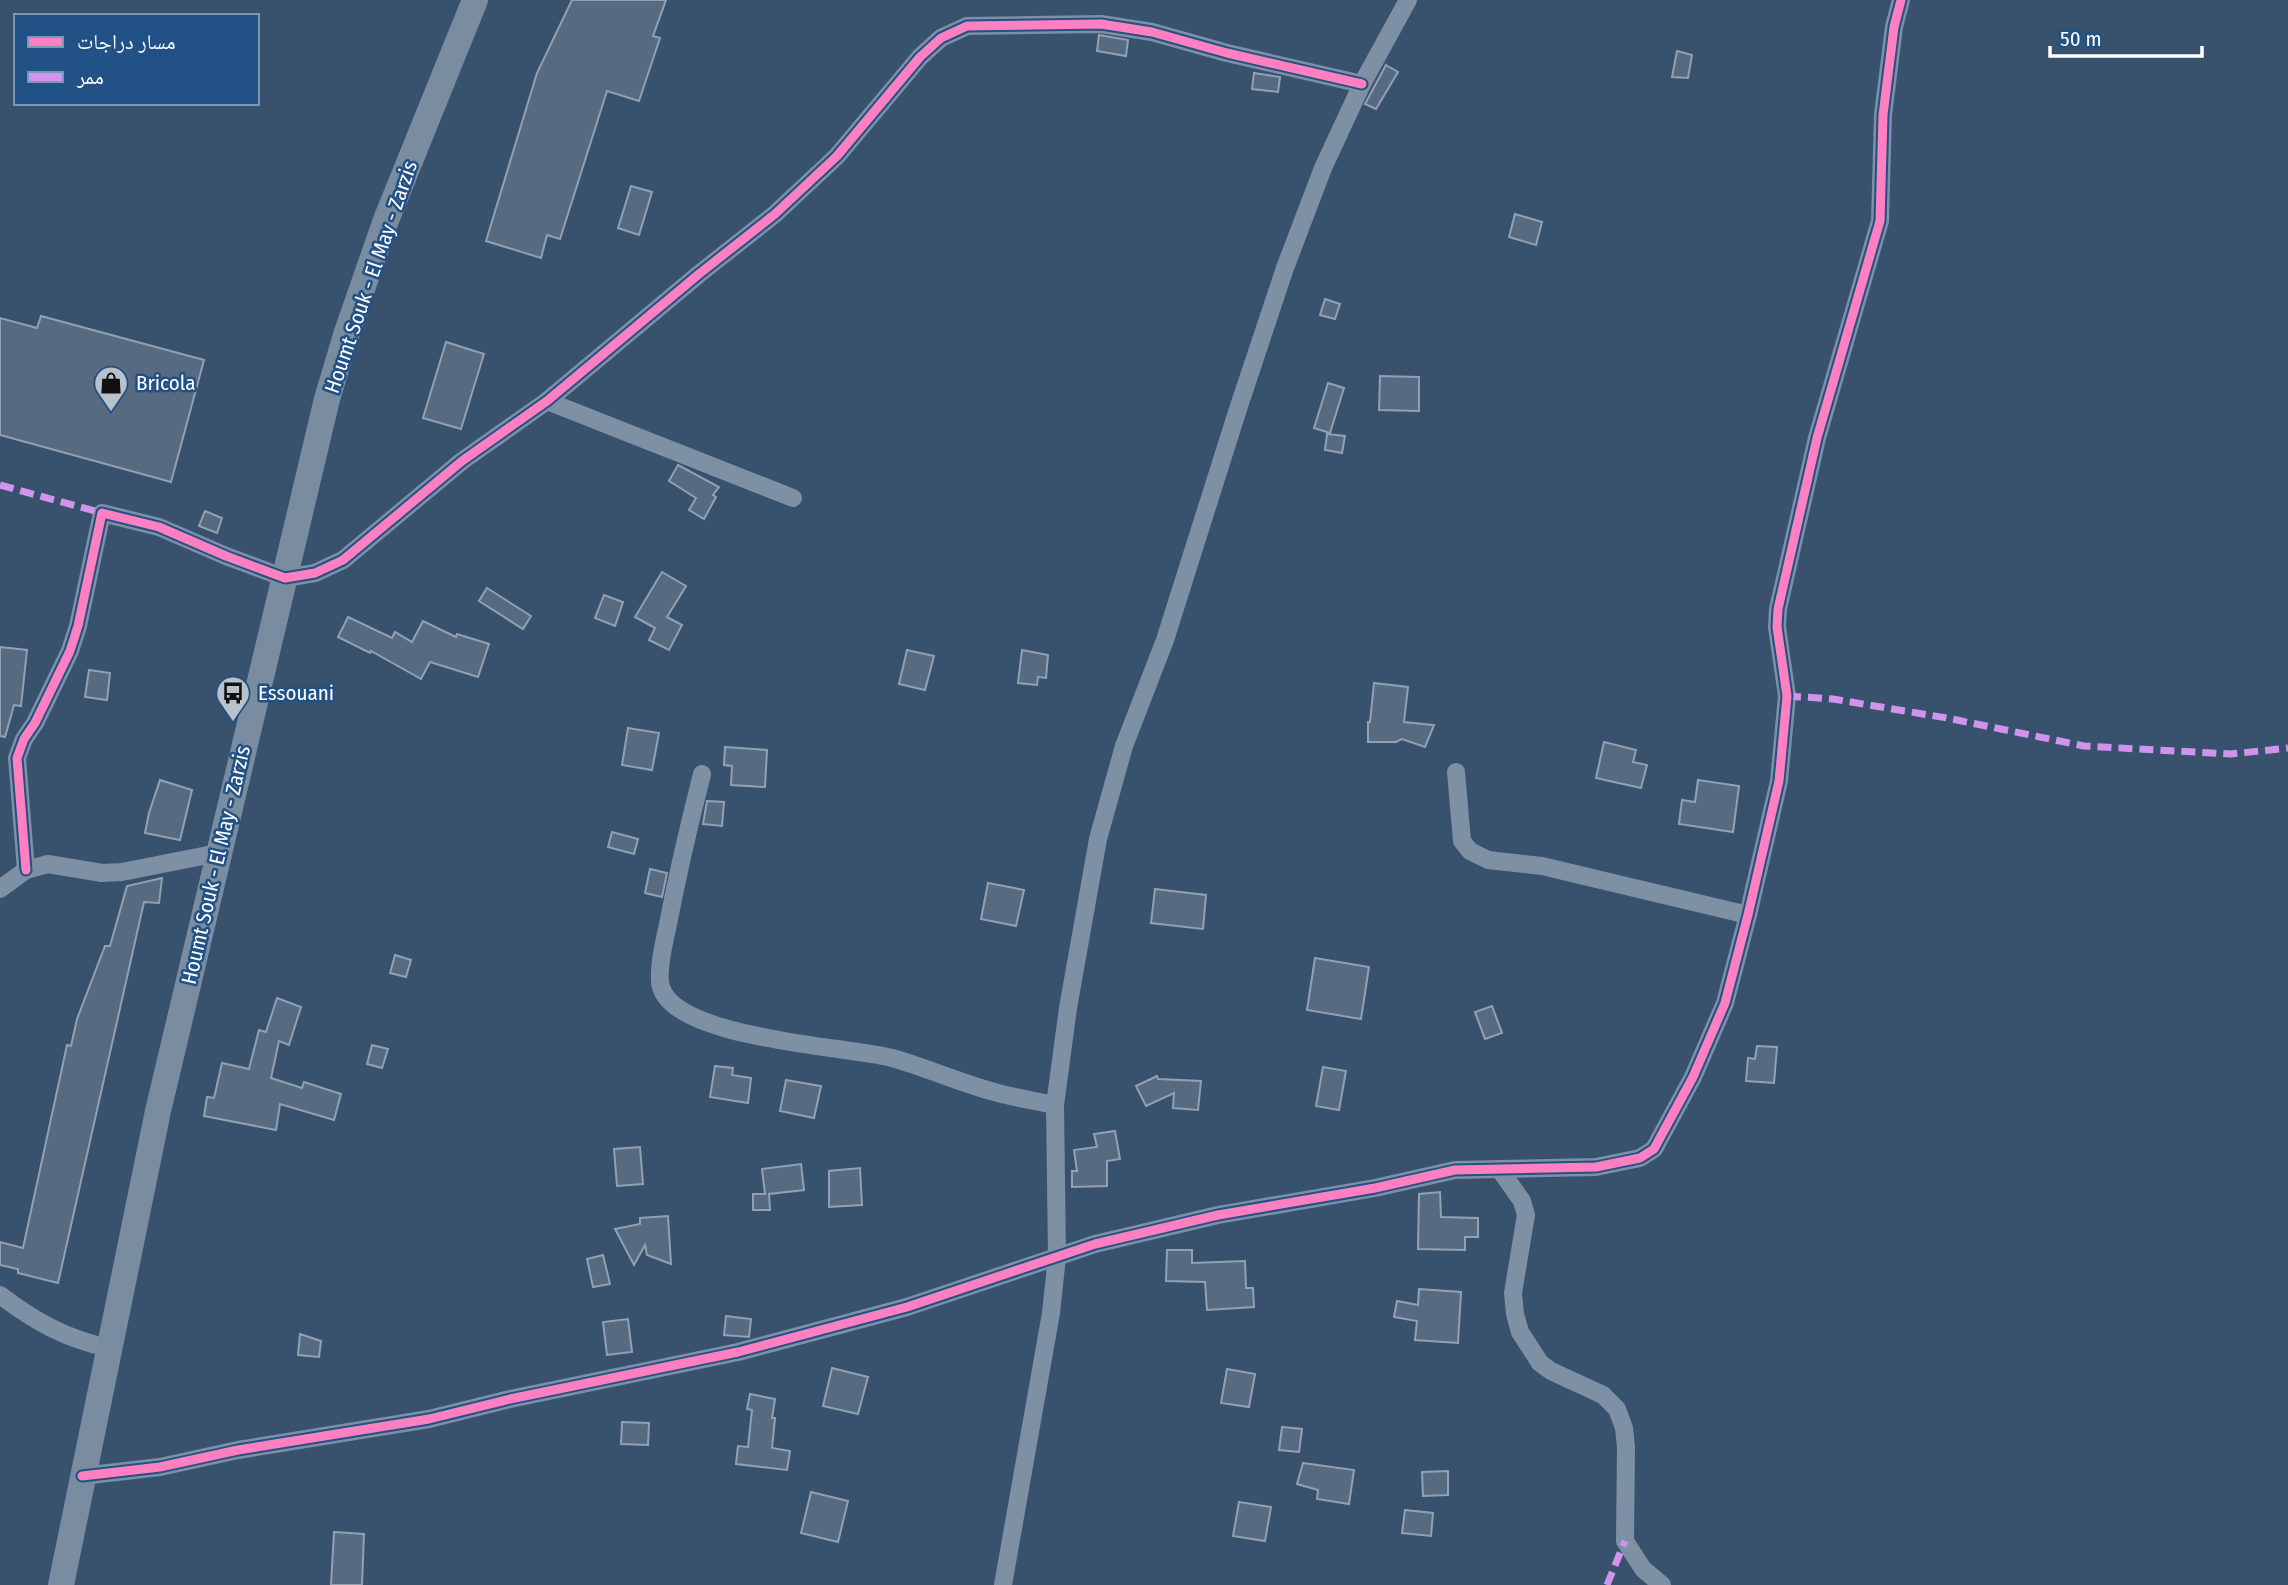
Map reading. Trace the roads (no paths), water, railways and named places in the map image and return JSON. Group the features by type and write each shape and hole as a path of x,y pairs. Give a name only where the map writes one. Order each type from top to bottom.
{"main road":[{"name":"Houmt Souk - El May - Zarzis","path":"61,1585 158,1111 327,399 386,220 475,0"}],"street":[{"path":"1003,1585 1051,1313 1057,1257 1055,1105 1068,1008 1096,852 1112,786 1124,746 1165,640 1285,268 1323,168 1362,84 1408,0"},
{"path":"82,1476 160,1467 238,1450 429,1419 510,1399 738,1352 906,1307 1095,1244 1218,1215 1375,1188 1455,1170 1595,1167 1640,1158 1654,1149 1693,1077 1725,1003 1779,781 1787,696 1777,627 1778,609 1817,438 1880,221 1883,115 1894,27 1901,0"},
{"path":"26,870 17,758 24,739 70,651 78,626 102,513 159,527 285,578 315,573 343,560 462,461 547,401 775,214 837,156 920,57 941,38 967,26 1101,24 1152,33 1362,84"},
{"path":"547,401 793,498"},
{"path":"1456,772 1462,841 1470,851 1488,860 1542,866 1748,915"},
{"path":"702,774 662,954 661,987 673,1003 694,1017 727,1030 767,1039 892,1058 998,1093 1055,1105"},
{"path":"0,889 26,870 48,864 102,873 122,872 218,853"},
{"path":"1500,1170 1522,1201 1526,1215 1513,1293 1520,1332 1540,1363 1551,1371 1603,1395 1617,1409 1624,1428 1626,1447 1625,1541 1643,1569 1662,1585"},
{"path":"0,1295 33,1320 54,1331 88,1344 109,1348"}],"place":[{"name":"Bricola","path":"111,413"},
{"name":"Essouani","path":"233,723"}]}
